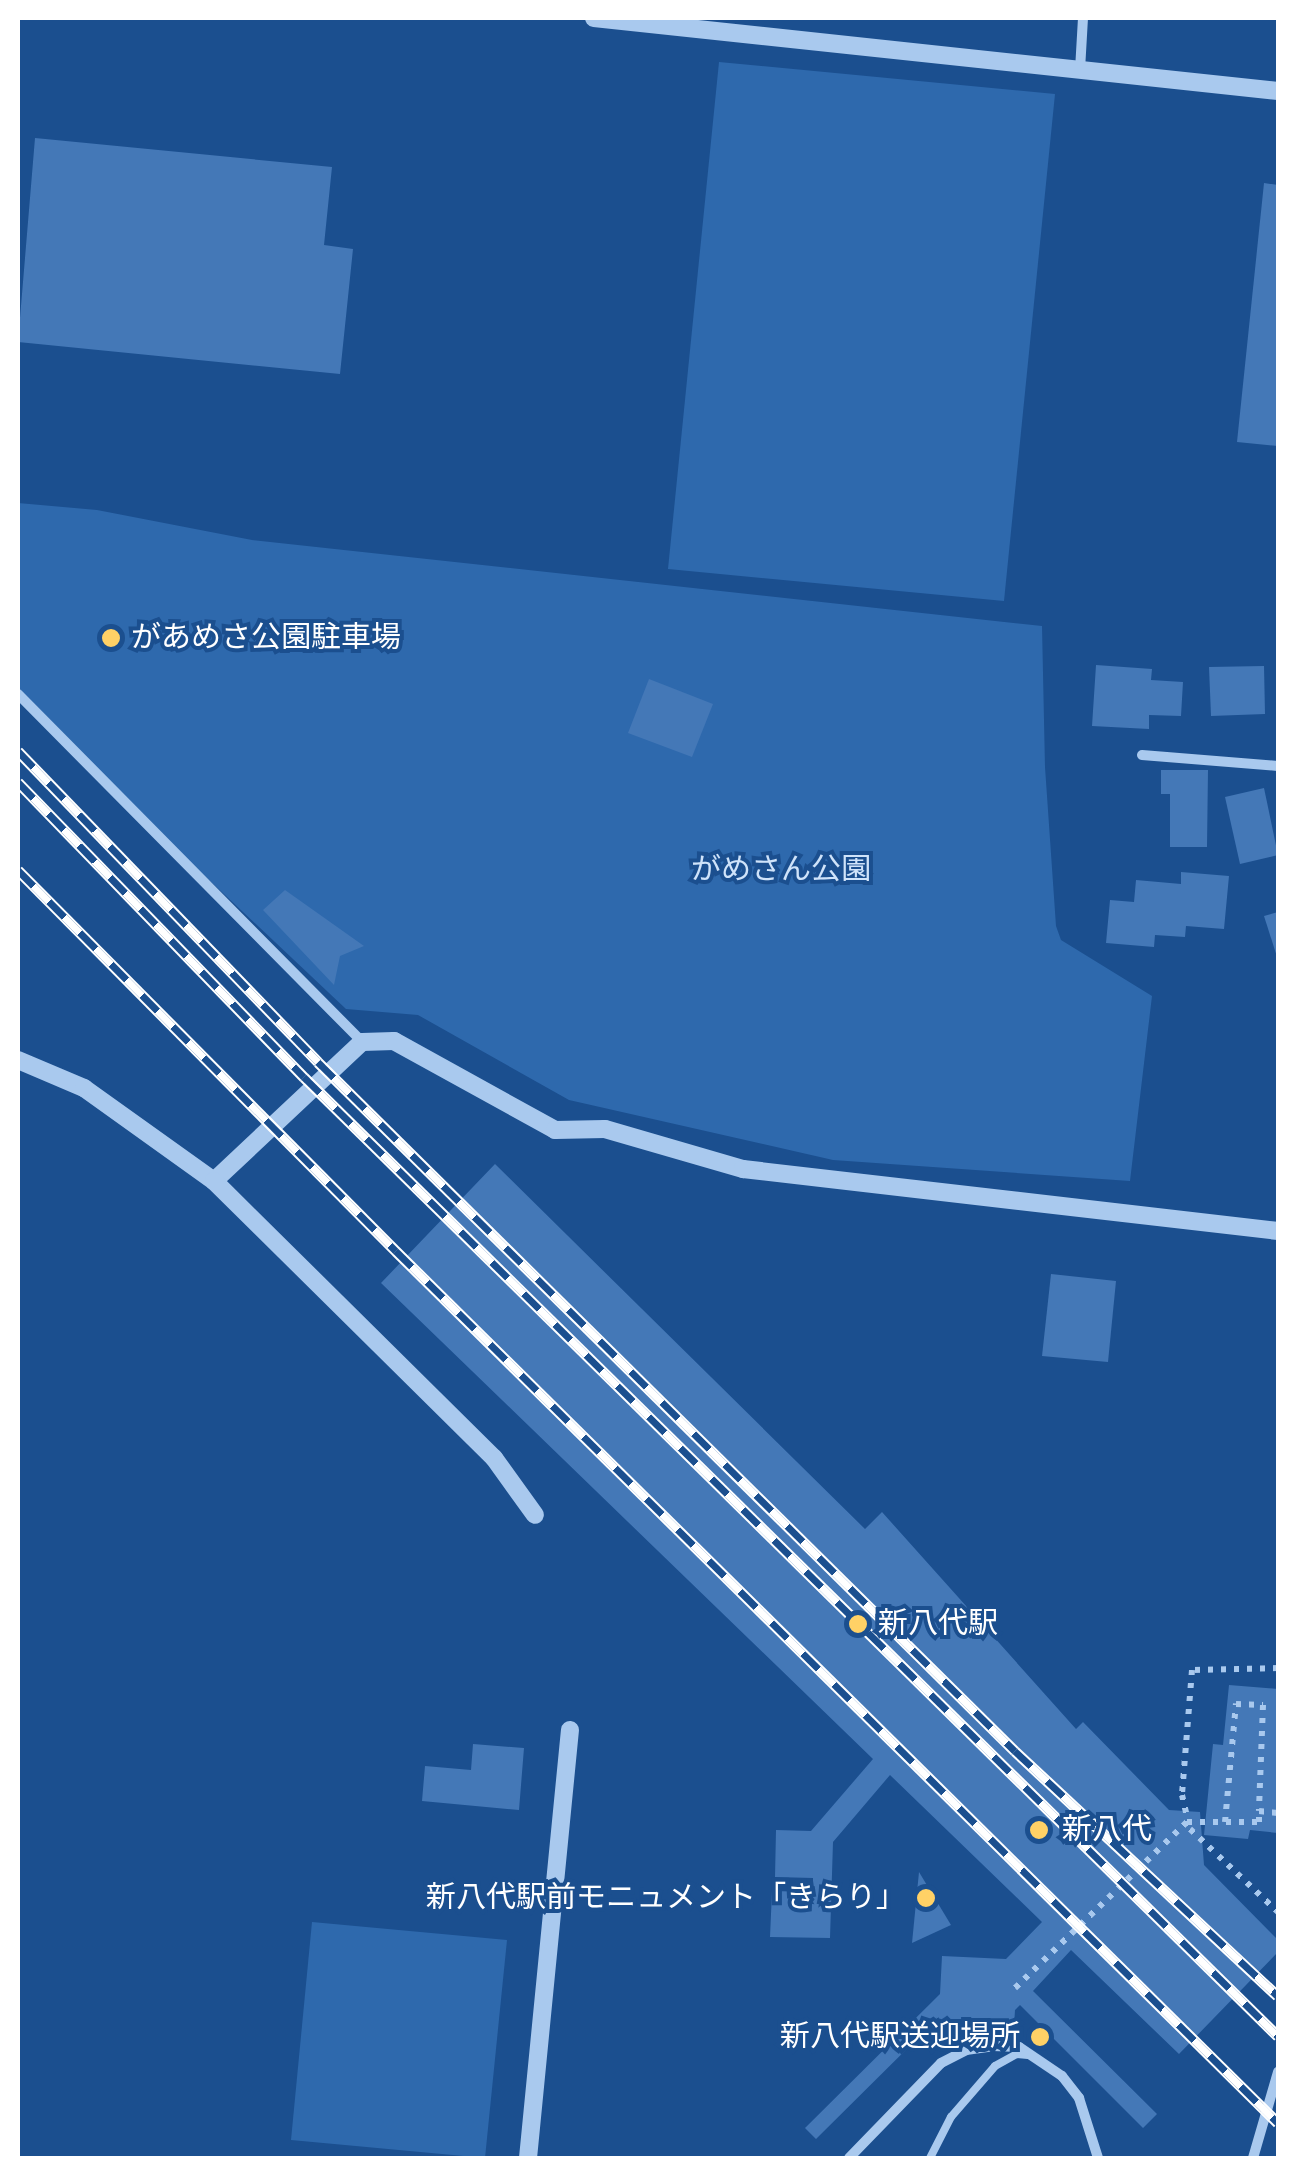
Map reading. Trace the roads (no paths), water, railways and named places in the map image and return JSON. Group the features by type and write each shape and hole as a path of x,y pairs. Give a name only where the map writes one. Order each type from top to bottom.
{"street":[{"path":"594,18 1278,91"},
{"path":"1080,70 1084,18"},
{"path":"18,694 362,1042"},
{"path":"1142,755 1278,766"},
{"path":"214,1181 362,1042 394,1041 555,1130 605,1129 743,1169 1278,1231"},
{"path":"18,1060 84,1088 214,1181 494,1458 535,1516"},
{"path":"528,2158 570,1730"},
{"path":"852,2157 940,2063 966,2050 1019,2046 1044,2059 1079,2098 1098,2158"},
{"path":"1253,2158 1278,2072"}],"lane":[{"path":"930,2158 950,2117 994,2066 1017,2054 1044,2059"}],"railway":[{"path":"18,751 318,1062 1015,1751 1278,1996"},
{"path":"18,782 304,1077 1278,2036"},
{"path":"18,870 396,1251 1278,2123"}],"place":[{"name":"があめさ公園駐車場","path":"111,638"},
{"name":"新八代駅","path":"858,1624"},
{"name":"新八代","path":"1039,1830"},
{"name":"新八代駅前モニュメント「きらり」","path":"926,1898"},
{"name":"新八代駅送迎場所","path":"1040,2037"}],"park label":[{"name":"がめさん公園","path":"781,870"}]}
